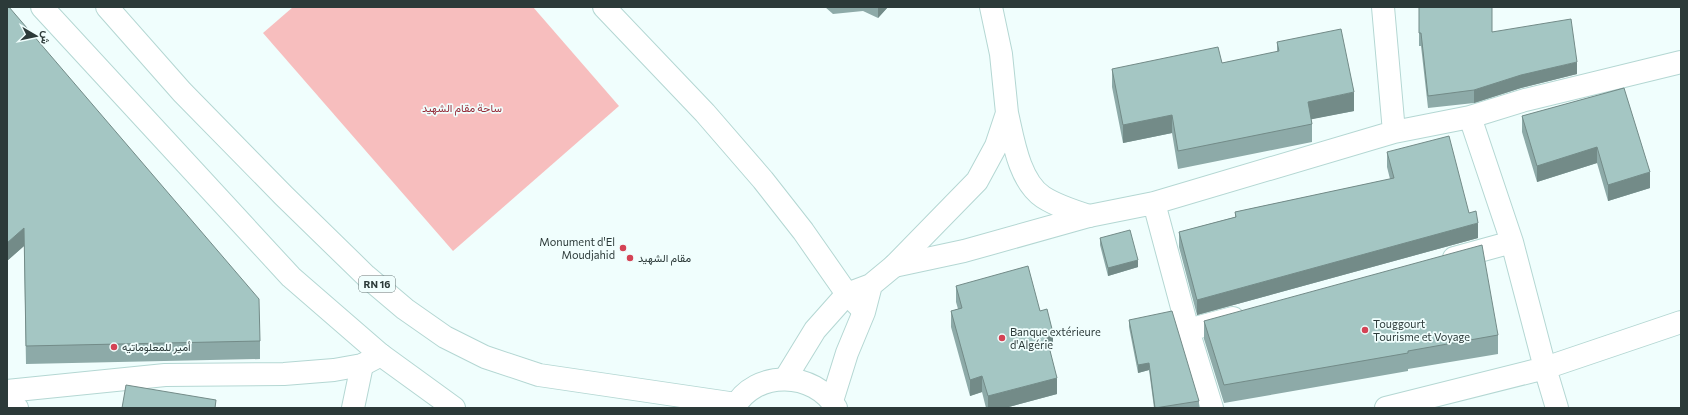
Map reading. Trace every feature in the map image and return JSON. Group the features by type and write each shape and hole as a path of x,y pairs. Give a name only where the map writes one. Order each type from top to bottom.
{"street":[{"path":"42,7 291,277 381,354 454,408"},
{"name":"RN 16","path":"107,7 182,92 366,276 405,309 445,337 485,357 539,374 735,406"},
{"path":"604,7 705,113 763,180 804,231 847,294 864,312"},
{"path":"991,7 1001,54 1006,113 1016,151 1027,180 1042,196 1060,206 1089,216"},
{"path":"1382,7 1394,132"},
{"path":"894,266 964,251 1089,216 1154,203 1394,132 1470,117 1526,100 1681,62"},
{"path":"786,379 815,330 847,294 871,285 894,266 977,181 996,146 1006,113"},
{"path":"1470,117 1512,242 1557,408"},
{"path":"1154,203 1188,330 1212,408"},
{"path":"1435,263 1512,242"},
{"path":"834,404 847,353 864,312 871,285"},
{"path":"1188,330 1250,314"},
{"path":"1386,408 1545,368 1681,322"},
{"path":"7,391 165,376 284,374 362,366 381,354"},
{"path":"353,408 362,366"},
{"path":"735,406 749,391 766,382 786,379 805,382 822,391 834,404"},
{"path":"7,398 17,408"}],"green space":[{"name":"ساحة مقام الشهيد","path":"293,7 533,7 619,106 453,251 263,33"}],"building":[{"path":"7,7 9,7 259,299 260,341 26,346 24,228 7,243"},
{"path":"1419,7 1492,7 1492,32 1571,19 1577,62 1521,75 1474,90 1428,96 1421,33 1419,33"},
{"path":"1341,29 1354,92 1308,102 1312,124 1178,151 1172,115 1123,125 1112,69 1218,47 1222,63 1279,51 1277,42"},
{"path":"1624,88 1650,172 1608,185 1597,147 1537,166 1522,116"},
{"path":"1449,136 1469,213 1476,211 1478,223 1197,300 1179,232 1236,217 1235,212 1394,178 1387,152"},
{"path":"1130,230 1138,260 1108,268 1100,238"},
{"name":"Touggourt Tourisme et Voyage","path":"1482,245 1498,335 1408,351 1408,353 1224,385 1204,321"},
{"name":"Banque extérieure d'Algérie","path":"1028,266 1040,311 1047,309 1053,333 1046,335 1057,378 988,396 982,376 970,380 951,311 962,308 956,286"},
{"path":"1172,311 1199,401 1155,408 1149,363 1138,365 1129,320"},
{"path":"126,385 216,400 215,408 122,408"}],"place":[{"name":"Monument d'El Moudjahid","path":"623,248"},
{"name":"مقام الشهيد","path":"630,258"},
{"name":"Touggourt Tourisme et Voyage","path":"1365,330"},
{"name":"Banque extérieure d'Algérie","path":"1002,338"},
{"name":"أمیر للمعلوماتیه","path":"114,347"}]}
